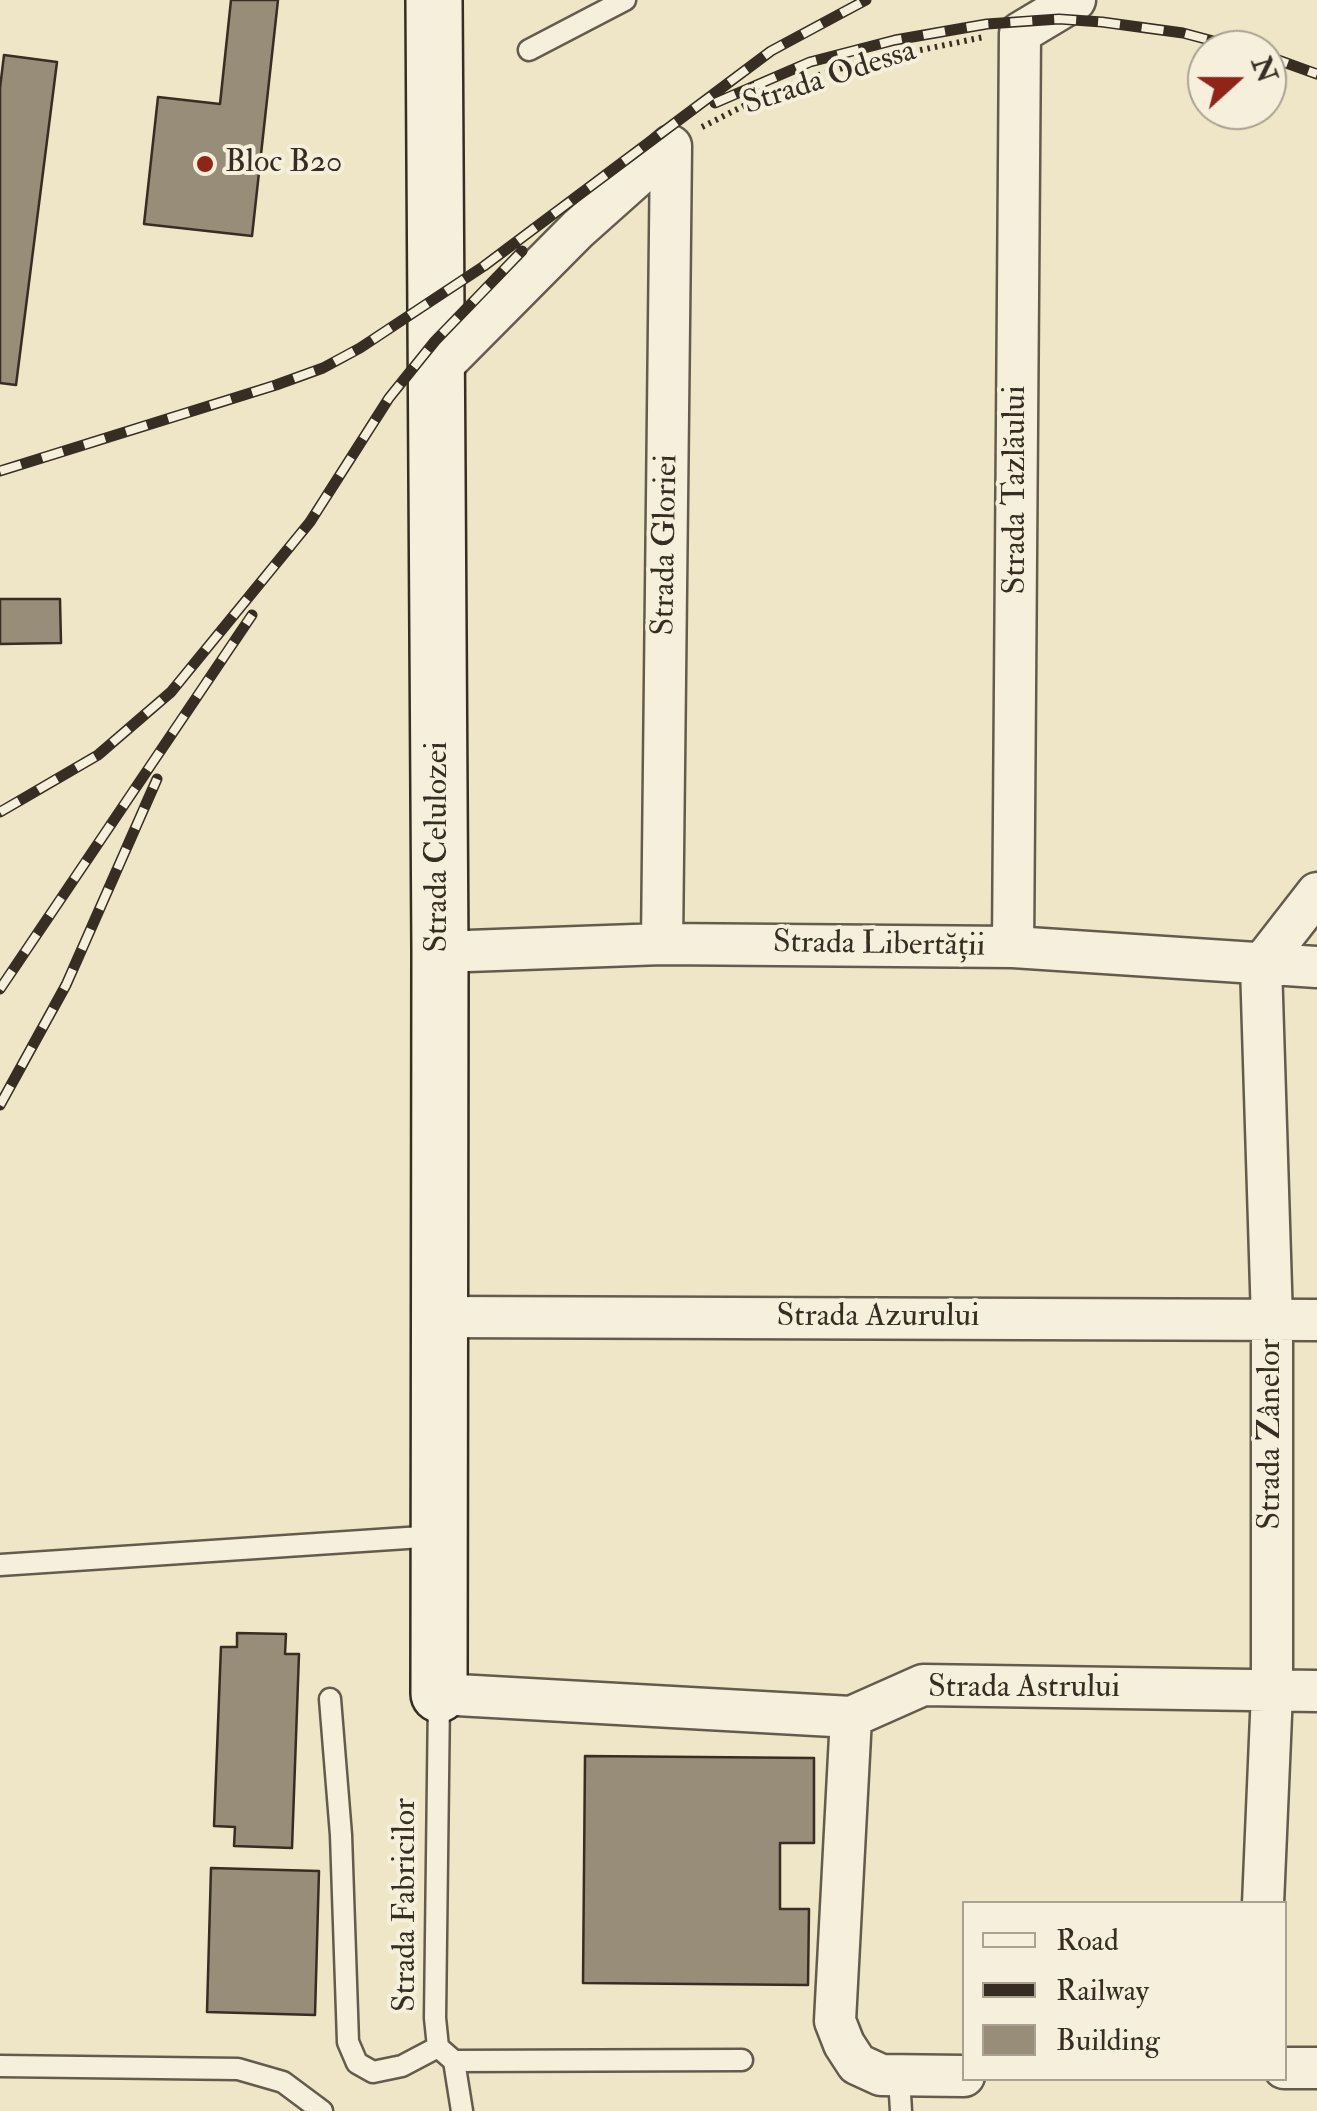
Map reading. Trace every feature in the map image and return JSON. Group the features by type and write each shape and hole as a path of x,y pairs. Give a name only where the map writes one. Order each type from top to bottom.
{"street":[{"name":"Strada Celulozei","path":"434,0 440,952 439,1694"},
{"path":"1020,33 1076,0"},
{"name":"Strada Tazlăului","path":"1013,947 1020,33"},
{"path":"435,373 578,229 672,146"},
{"name":"Strada Gloriei","path":"662,944 672,146"},
{"path":"1261,964 1317,893"},
{"name":"Strada Libertății","path":"440,952 662,944 1013,947 1317,968"},
{"name":"Strada Zânelor","path":"1261,964 1272,1320 1272,1692 1263,1901"},
{"name":"Strada Azurului","path":"438,1317 1317,1320"},
{"name":"Strada Astrului","path":"439,1694 851,1717 923,1685 1317,1691"},
{"path":"851,1717 835,2021 857,2064 881,2075 900,2094 962,2077"},
{"path":"1287,2068 1317,2068"}],"lane":[{"path":"530,50 625,0"},
{"path":"0,1565 439,1536"},
{"name":"Strada Fabricilor","path":"439,1694 435,2018 462,2111"},
{"path":"330,1699 341,1834 348,2042 357,2063 373,2072 446,2054 742,2060"},
{"path":"0,2066 238,2069 283,2082 322,2111"}],"path":[{"name":"Strada Odessa","path":"672,146 726,112 819,75 955,42 1020,33"}],"building":[{"name":"Bloc B20","path":"231,0 278,0 252,236 144,224 158,97 220,104"},
{"path":"4,55 57,62 16,385 0,383 0,88"},
{"path":"0,599 60,599 61,643 0,644"},
{"path":"237,1633 286,1634 285,1654 299,1654 292,1848 234,1846 235,1827 214,1826 221,1647 237,1647"},
{"path":"585,1756 814,1758 814,1843 780,1843 780,1909 809,1909 808,1985 583,1983"},
{"path":"211,1868 319,1871 315,2015 207,2012"}],"railway":[{"path":"0,471 276,385 323,368 360,348 484,266 771,51 866,0"},
{"path":"715,103 810,62 895,40 987,24 1059,19 1187,34"},
{"path":"1287,63 1317,74"},
{"path":"0,812 98,755 171,692 310,522 389,398 435,341 522,251"},
{"path":"0,989 252,615"},
{"path":"0,1105 66,985 157,779"}],"place":[{"name":"Bloc B20","path":"205,164"}]}
